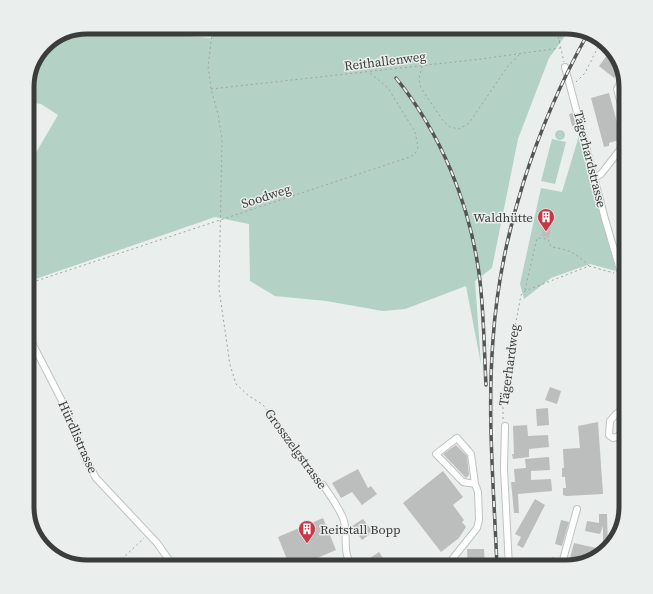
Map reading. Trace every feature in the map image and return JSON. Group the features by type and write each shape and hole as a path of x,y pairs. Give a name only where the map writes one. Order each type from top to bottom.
{"street":[{"name":"Tägerhardstrasse","path":"565,67 619,271"},
{"path":"619,83 617,89 619,97"},
{"path":"595,178 601,174 619,151"},
{"name":"Hürdlistrasse","path":"34,347 62,401 90,469 104,487 149,533 170,560"},
{"path":"505,426 504,469 509,560"},
{"path":"452,560 477,528 479,520 478,492 475,484 472,454 456,438 436,454 463,482 475,484"},
{"name":"Grosszelgstrasse","path":"323,485 339,508 344,522 346,554 349,560"},
{"path":"562,560 577,509"}],"path":[{"name":"Grosszelgstrasse","path":"212,34 208,66 211,89 222,133 219,289 232,376 241,390 262,404 273,416 323,485"},
{"path":"557,34 565,67"},
{"path":"559,43 562,34"},
{"path":"571,86 585,73 599,45"},
{"name":"Reithallenweg","path":"211,89 369,72 560,48"},
{"path":"422,65 419,79 421,88 444,122 450,127 459,129 469,123 508,66 521,53"},
{"name":"Soodweg","path":"34,282 400,161 415,154 418,142 416,132 388,88 369,72"},
{"name":"Tägerhardweg","path":"505,426 502,414 507,369 521,295 524,291 537,238 548,239 551,247 565,248 589,266"},
{"path":"524,291 589,266 619,275"},
{"path":"120,560 149,533"}],"green space":[{"path":"80,34 176,34 212,38 212,34 567,34 549,58 518,139 492,268 475,281 481,364 466,286 405,309 383,311 326,301 275,296 250,281 249,224 215,217 34,280 34,156 58,115 41,104 34,103 34,83 39,63 52,47 60,41"},
{"path":"581,129 616,271 590,264 551,278 524,299 520,284 541,188 562,192"},
{"path":"558,130 562,130 564,131 564,139 558,140 555,137 555,133"},
{"path":"552,139 566,142 555,184 541,181"}],"building":[{"path":"608,54 615,66 617,74 614,78 599,66"},
{"path":"609,93 619,129 619,133 617,134 619,140 609,143 609,146 604,147 591,98"},
{"path":"573,113 576,125 572,126 569,114"},
{"name":"Waldhütte","path":"543,226 551,228 549,238 541,236"},
{"path":"550,387 561,391 557,404 545,400"},
{"path":"548,408 549,425 537,426 536,409"},
{"path":"598,422 603,494 563,495 563,488 566,488 565,477 562,477 562,468 564,468 563,449 580,448 578,426"},
{"path":"527,425 528,436 548,435 549,447 529,449 529,457 513,459 513,426"},
{"path":"456,445 467,456 469,475 466,478 443,454"},
{"path":"549,457 550,470 531,471 531,480 551,479 552,491 518,494 519,513 514,513 511,482 515,482 514,469 526,468 525,459"},
{"path":"358,469 368,488 371,486 377,494 362,505 352,492 341,498 332,483"},
{"path":"443,471 463,497 453,505 464,520 462,522 466,527 459,538 441,552 403,503"},
{"path":"535,499 545,505 523,548 517,545 521,537 515,534"},
{"path":"599,514 607,514 608,540 603,546 603,526 600,534 585,531 587,521 599,523"},
{"name":"Reitstall Bopp","path":"323,518 336,550 312,560 287,560 278,537"},
{"path":"363,519 373,532 362,540 352,526"},
{"path":"561,520 569,522 562,546 555,544"},
{"path":"574,543 596,548 595,551 587,556 577,559 570,558"},
{"path":"467,549 484,549 485,560 468,560"},
{"path":"379,552 384,560 367,560"},
{"path":"552,557 558,559 558,560 551,560"}],"railway":[{"path":"497,560 491,425 491,368 497,300 503,261 512,221 537,144 552,107 586,38"},
{"path":"396,78 427,122 451,170 468,220 481,287 486,385"}],"place":[{"name":"Waldhütte","path":"546,232"},
{"name":"Reitstall Bopp","path":"307,544"}]}
